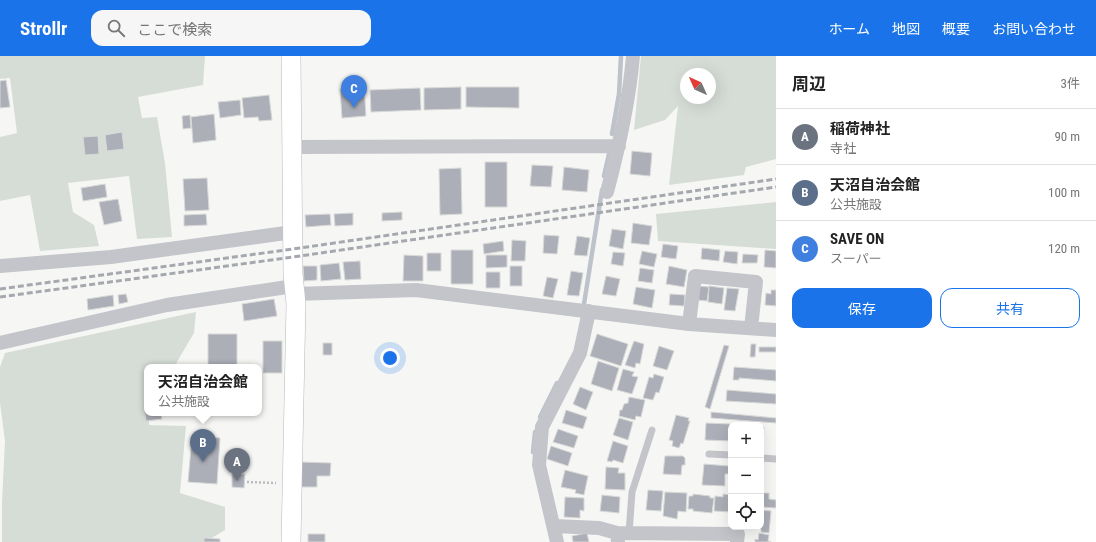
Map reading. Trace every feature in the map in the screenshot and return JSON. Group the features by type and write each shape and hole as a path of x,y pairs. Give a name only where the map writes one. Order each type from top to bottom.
{"street":[{"path":"291,56 293,232 296,320 291,542"},
{"path":"607,192 619,146 629,95 633,56"},
{"path":"292,147 619,146"},
{"path":"0,266 111,257 293,232"},
{"path":"689,324 695,276 756,282 751,328"},
{"path":"0,343 167,305 295,290 416,290 689,324 776,330"},
{"path":"557,542 539,465 542,427 580,353 589,311"},
{"path":"554,526 599,528 622,536 738,534 738,542"}],"lane":[{"path":"622,536 632,492 652,430"},
{"path":"709,454 728,455"},
{"path":"764,458 776,459"}],"path":[{"path":"247,482 292,484"}],"shaded area":[{"path":"0,56 205,56 203,85 138,97 142,118 157,117 165,163 172,237 137,239 129,176 68,183 73,212 94,225 99,246 40,251 30,195 0,201 0,137 17,133 10,78 0,79"},
{"path":"641,56 776,56 776,159 746,167 744,175 669,185 678,106 665,120 634,130"},
{"path":"776,202 776,249 658,241 656,214"},
{"path":"196,312 194,333 176,364 144,364 144,416 149,416 149,425 186,426 180,493 225,507 225,530 205,542 2,542 5,441 0,403 0,367 5,353"}],"building":[{"path":"6,80 10,107 0,108 0,81"},
{"path":"364,87 366,116 342,118 340,89"},
{"path":"461,87 461,109 424,110 424,88"},
{"path":"466,87 519,87 519,108 466,107"},
{"path":"420,88 421,110 371,112 370,90"},
{"path":"269,95 272,120 259,121 258,117 244,118 242,98"},
{"path":"240,100 241,115 220,118 218,102"},
{"path":"214,114 216,140 193,143 191,117"},
{"path":"190,115 191,128 183,129 182,116"},
{"path":"122,132 124,149 107,151 105,135"},
{"path":"98,136 99,154 85,155 83,137"},
{"path":"632,151 652,153 650,176 630,174"},
{"path":"485,162 507,162 507,207 485,207"},
{"path":"532,165 553,166 551,187 530,186"},
{"path":"564,167 589,170 587,192 562,190"},
{"path":"461,168 462,214 440,215 439,169"},
{"path":"207,178 209,210 185,211 183,179"},
{"path":"105,184 107,197 83,201 81,188"},
{"path":"118,199 122,221 104,225 99,202"},
{"path":"402,212 402,220 382,221 382,213"},
{"path":"353,213 353,225 335,226 334,214"},
{"path":"206,214 207,225 184,226 184,215"},
{"path":"330,214 331,225 306,227 305,215"},
{"path":"633,223 652,226 649,245 631,243"},
{"path":"612,229 626,231 623,249 609,246"},
{"path":"544,235 559,236 557,254 543,253"},
{"path":"577,236 590,238 587,256 574,255"},
{"path":"512,240 526,241 525,261 511,261"},
{"path":"503,241 504,251 484,254 483,244"},
{"path":"663,244 678,246 676,259 661,257"},
{"path":"702,248 720,250 719,261 701,259"},
{"path":"451,250 473,250 473,284 451,284"},
{"path":"765,250 776,251 776,268 764,267"},
{"path":"642,251 657,254 654,267 639,264"},
{"path":"725,251 738,252 737,264 723,262"},
{"path":"613,252 625,253 623,266 611,264"},
{"path":"427,253 441,253 441,271 427,271"},
{"path":"743,254 758,255 757,263 742,263"},
{"path":"404,255 423,256 423,281 403,281"},
{"path":"486,255 507,255 507,267 486,268"},
{"path":"360,261 361,279 345,280 343,262"},
{"path":"339,263 341,279 321,281 320,265"},
{"path":"303,266 317,266 317,280 304,281"},
{"path":"510,266 522,266 522,286 510,286"},
{"path":"669,266 687,270 684,287 666,284"},
{"path":"640,268 654,270 652,283 638,281"},
{"path":"571,271 583,273 579,296 567,295"},
{"path":"486,272 500,272 500,288 486,288"},
{"path":"606,276 620,279 616,296 602,294"},
{"path":"547,277 558,279 553,298 543,296"},
{"path":"699,286 709,287 707,301 698,300"},
{"path":"709,286 724,288 722,304 708,302"},
{"path":"636,287 655,290 652,308 633,304"},
{"path":"727,288 739,289 735,311 724,310"},
{"path":"771,290 776,290 776,306 765,305 766,293 771,294"},
{"path":"126,294 128,302 119,304 118,295"},
{"path":"670,294 685,295 684,306 669,305"},
{"path":"113,295 114,306 88,310 87,299"},
{"path":"274,299 277,316 244,321 242,304"},
{"path":"208,334 237,334 237,364 208,364"},
{"path":"597,334 628,344 621,366 590,356"},
{"path":"263,341 282,341 282,373 263,373"},
{"path":"634,341 644,344 640,364 636,363 635,368 625,365"},
{"path":"323,343 332,343 332,355 323,355"},
{"path":"751,344 756,344 755,357 750,357"},
{"path":"724,345 729,346 710,409 705,407"},
{"path":"659,346 674,351 667,370 653,366"},
{"path":"759,347 776,347 776,352 759,352"},
{"path":"598,361 619,368 612,391 591,384"},
{"path":"734,367 776,370 776,381 739,378 739,380 733,380"},
{"path":"623,369 634,372 632,376 638,377 632,394 617,390"},
{"path":"654,374 664,377 659,393 656,392 653,400 643,398 649,377 653,378"},
{"path":"580,387 593,392 586,410 573,404"},
{"path":"727,390 776,394 776,404 726,401"},
{"path":"629,397 645,400 641,417 636,416 635,420 619,416 620,410 622,410 624,404 628,403"},
{"path":"566,410 587,417 583,429 562,423"},
{"path":"711,412 776,418 776,423 764,422 711,418"},
{"path":"676,415 689,418 688,421 690,421 683,444 681,443 679,448 672,446 673,441 669,440"},
{"path":"145,416 162,416 162,419 146,421"},
{"path":"619,418 633,422 628,440 613,435"},
{"path":"706,423 728,424 728,441 705,440"},
{"path":"558,429 578,436 574,448 553,442"},
{"path":"192,436 220,438 217,484 188,482"},
{"path":"613,441 628,446 623,463 613,460 612,462 607,461"},
{"path":"551,446 572,453 568,466 547,459"},
{"path":"665,456 683,456 685,458 685,465 682,465 681,475 663,474"},
{"path":"301,462 331,463 330,476 317,476 317,487 300,487"},
{"path":"704,464 728,466 728,474 725,474 725,486 702,485"},
{"path":"606,467 619,468 618,473 625,473 625,490 605,489"},
{"path":"565,470 588,476 584,495 575,493 576,490 561,487"},
{"path":"232,474 245,474 244,488 232,487"},
{"path":"648,490 663,491 661,511 646,510"},
{"path":"665,492 687,493 686,512 678,511 677,519 663,516"},
{"path":"764,493 769,493 769,499 776,500 776,508 764,507"},
{"path":"693,494 710,496 710,498 714,498 712,513 688,509 689,496 693,496"},
{"path":"723,494 728,495 728,512 714,511 715,496 723,497"},
{"path":"602,495 620,497 619,513 600,511"},
{"path":"565,497 584,498 584,511 580,510 580,518 564,517"},
{"path":"764,510 771,511 769,533 761,532 761,530 764,530"},
{"path":"587,533 589,542 573,542 572,536"},
{"path":"759,533 769,535 768,541 771,542 755,542 755,539 758,540"},
{"path":"308,534 325,534 325,542 308,542"},
{"path":"204,538 220,539 220,542 204,542"}],"waterway":[{"path":"612,134 619,94 621,56"},
{"path":"604,176 609,154"},
{"path":"584,304 602,190"},
{"path":"540,417 557,383"},
{"path":"533,452 535,432"}],"railway":[{"path":"0,289 293,249 776,179"},
{"path":"0,297 293,257 776,187"}],"place":[{"name":"SAVE ON","path":"354,108"},
{"name":"天沼自治会館","path":"203,462"},
{"name":"稲荷神社","path":"237,481"}]}
